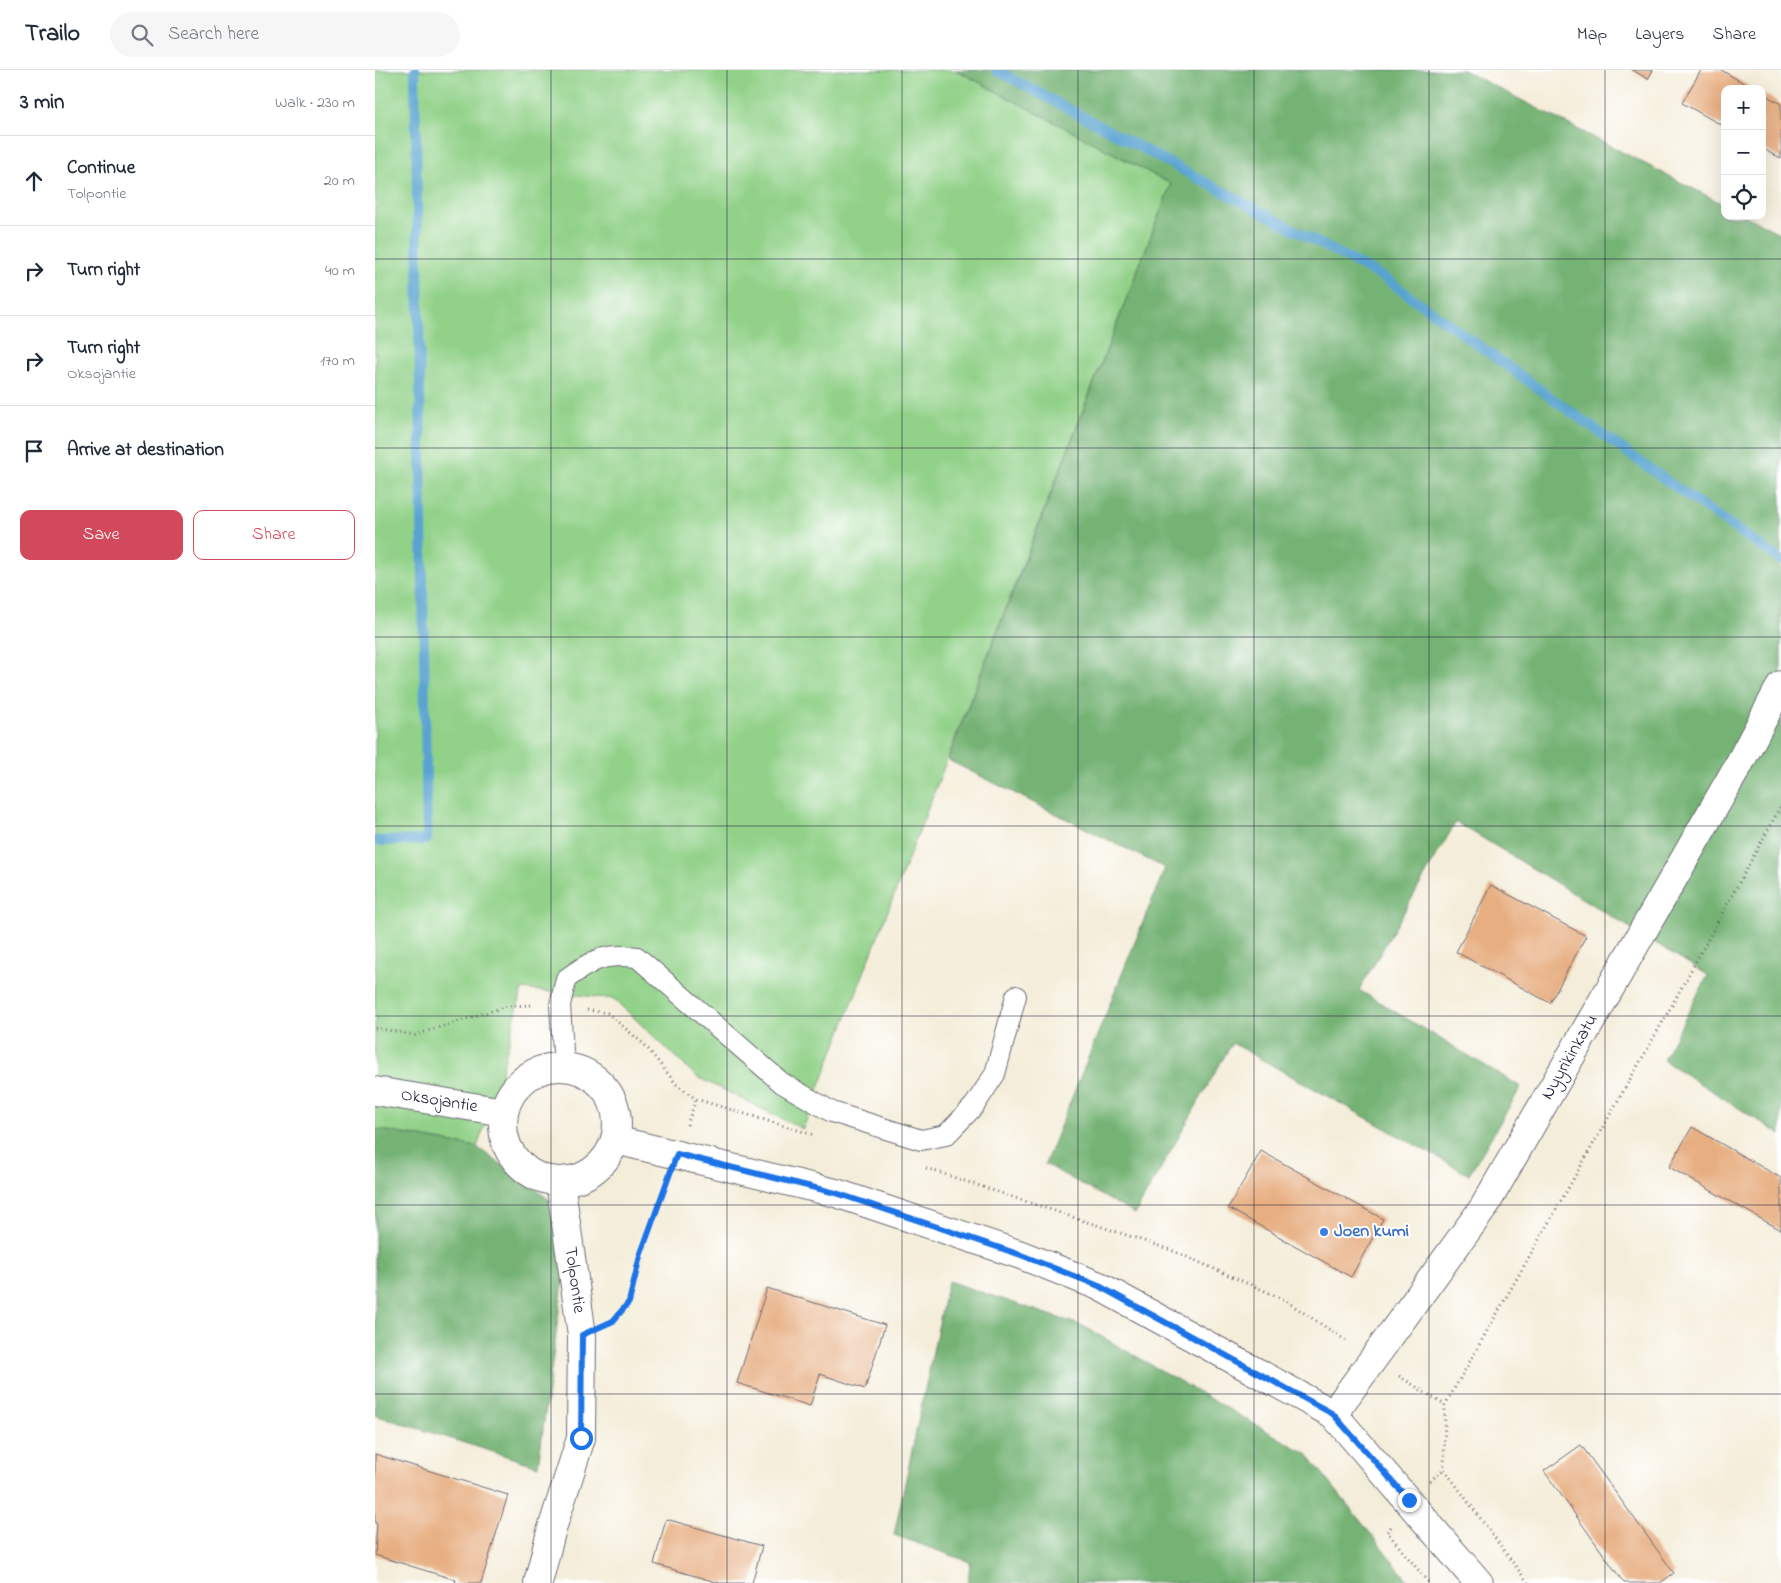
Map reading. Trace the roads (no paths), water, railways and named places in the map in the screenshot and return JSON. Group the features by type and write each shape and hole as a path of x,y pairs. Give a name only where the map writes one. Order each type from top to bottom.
{"street":[{"name":"Nyyrikinkatu","path":"1333,1414 1484,1207 1738,766 1781,685"},
{"path":"564,1067 574,1068 591,1075 605,1088 614,1104 617,1122 615,1140 607,1156 594,1170 578,1178 560,1181 535,1175 515,1160 507,1145 503,1129 504,1112 511,1095 523,1081 538,1071 564,1067"},
{"name":"Oksojantie","path":"375,1091 504,1112"},
{"path":"615,1140 836,1193 1021,1255 1099,1286 1333,1414 1479,1583"},
{"name":"Tolpontie","path":"538,1583 551,1532 581,1438 582,1335 560,1181"}],"lane":[{"path":"564,1067 559,1005 566,980 589,963 615,954 637,957 783,1084 832,1112 921,1140 946,1135 974,1106 995,1074 1016,996"}],"waterway":[{"path":"375,841 427,840 415,70"},
{"path":"996,70 1386,279 1695,501 1781,560"}],"place":[{"name":"Joen kumi","path":"1324,1232"}]}
